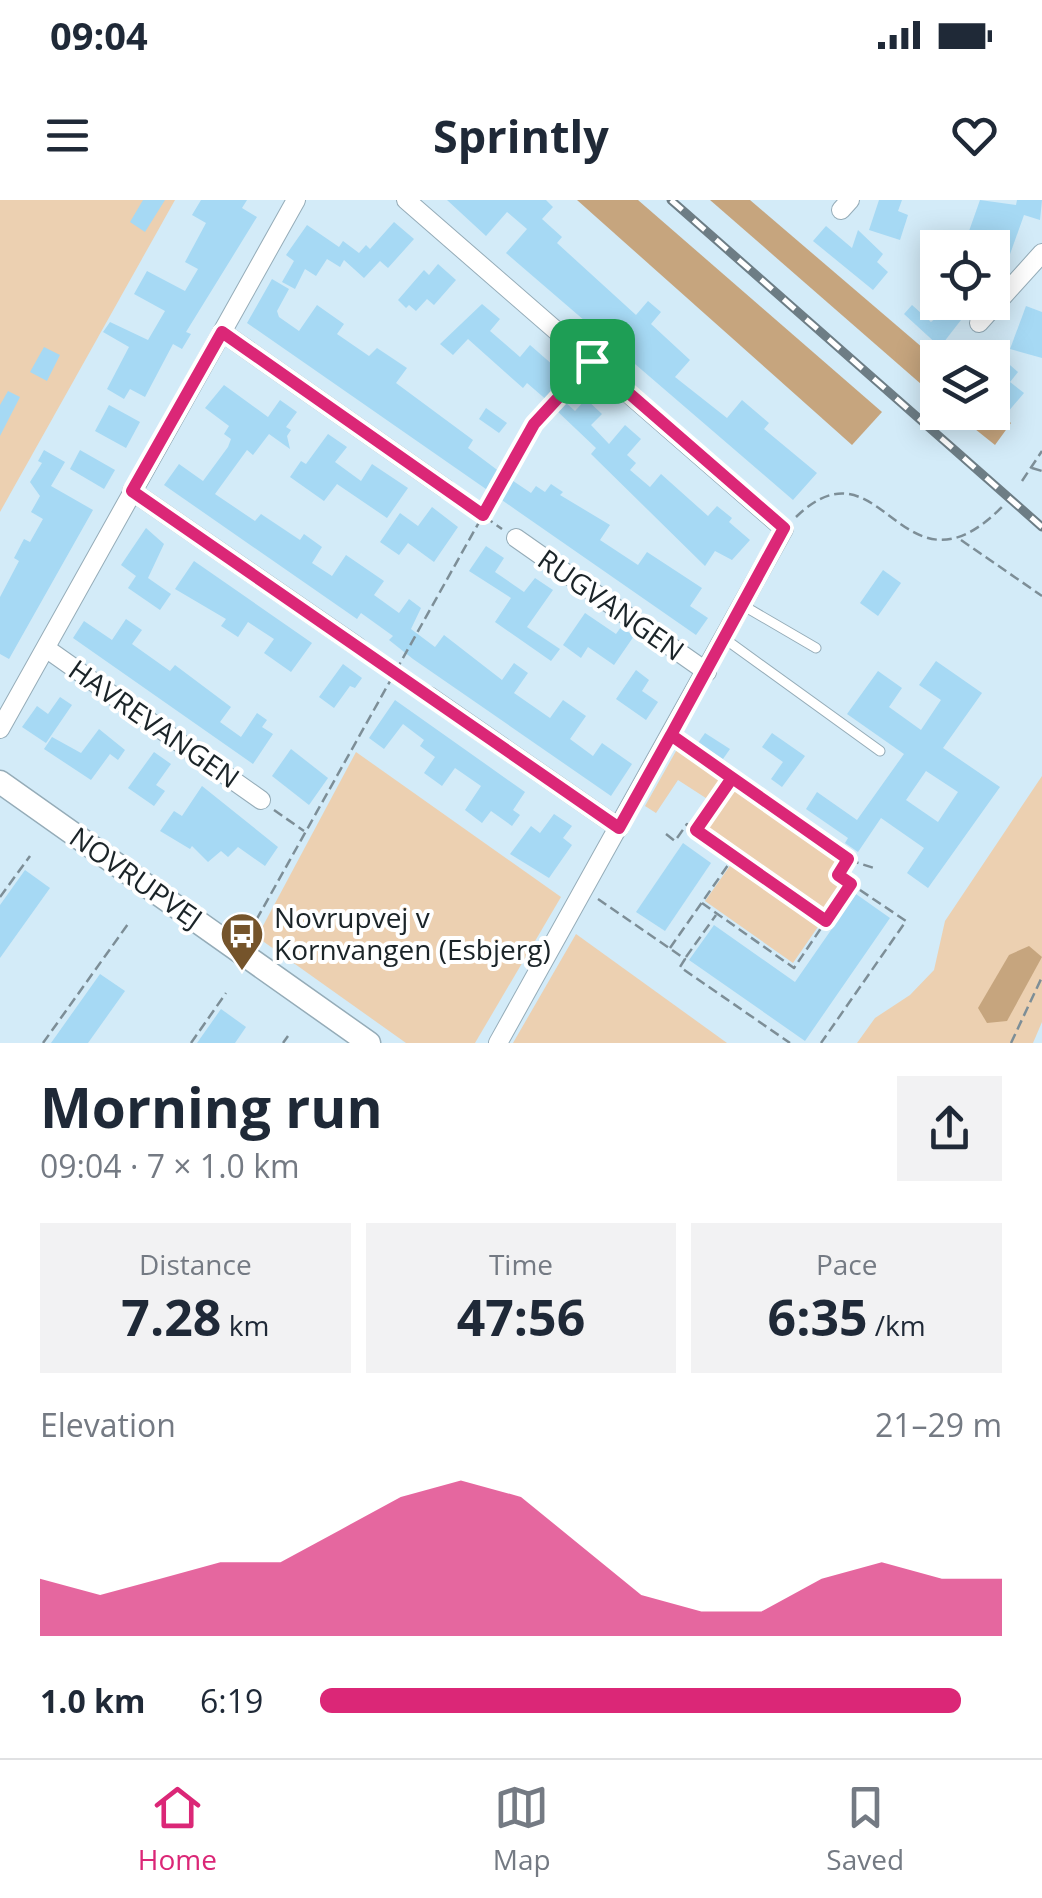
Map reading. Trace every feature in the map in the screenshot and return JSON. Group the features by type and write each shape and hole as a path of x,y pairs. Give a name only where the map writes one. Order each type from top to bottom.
{"street":[{"path":"0,729 296,200"},
{"path":"406,200 784,528 498,1043"},
{"path":"978,323 1042,253"},
{"path":"222,332 446,489"},
{"path":"132,491 358,647"},
{"name":"RUGVANGEN","path":"516,538 707,672"},
{"name":"HAVREVANGEN","path":"47,649 260,800"},
{"path":"428,696 619,828"},
{"name":"NOVRUPVEJ","path":"0,782 369,1043"}],"lane":[{"path":"744,606 816,648"},
{"path":"725,639 880,751"}],"path":[{"path":"238,951 534,424 592,361"},
{"path":"1022,481 1042,451"},
{"path":"1031,468 1042,471"},
{"path":"446,489 516,538"},
{"path":"784,528 816,497 838,491 860,495 919,536 938,543 960,539 1002,507"},
{"path":"960,539 1042,596"},
{"path":"358,647 428,696"},
{"path":"671,735 848,859 874,868"},
{"path":"696,830 732,778"},
{"path":"260,800 306,832"},
{"path":"666,834 674,841 688,824 826,921"},
{"path":"0,898 30,856"},
{"path":"670,948 734,856"},
{"path":"821,1043 906,921 838,875 848,859"},
{"path":"702,902 794,968 851,884"},
{"path":"584,889 685,958"},
{"path":"615,910 619,904"},
{"path":"716,913 680,967 790,1043"},
{"path":"43,1043 128,924"},
{"path":"1011,1043 1042,977"},
{"path":"190,1043 226,993"},
{"path":"283,1043 288,1036"}],"shaded area":[{"path":"0,200 175,200 0,512"},
{"path":"577,200 638,200 882,412 852,445"},
{"path":"710,200 750,200 920,345 920,383"},
{"path":"976,430 1006,430 995,445"},
{"path":"680,744 728,778 712,802 678,780 656,813 645,806"},
{"path":"356,752 561,897 475,1043 406,1043 257,937"},
{"path":"1042,776 1042,1022 1033,1043 857,1043 875,1018 910,995 934,970 945,921"},
{"path":"733,781 845,859 833,876 847,886 825,917 700,829"},
{"path":"734,860 822,921 793,963 705,901"},
{"path":"576,934 727,1043 513,1043"},
{"path":"1029,946 1042,957 1007,1021 987,1023 978,1008 1009,955"}],"building":[{"path":"143,200 165,200 145,232 130,222"},
{"path":"201,200 247,200 242,208 257,217 186,332 191,334 182,349 173,344 145,397 130,389 124,399 107,389 129,347 103,332 110,322 148,340 165,311 134,294 147,271 185,291 198,269 185,262 206,223 192,215"},
{"path":"447,200 546,200 553,207 542,219 562,237 557,243 636,315 648,301 661,312 651,324 690,360 675,377 727,418 742,400 769,423 764,429 817,473 793,500 506,253 527,229 507,212 486,236"},
{"path":"879,200 902,200 898,211 908,215 900,240 869,230"},
{"path":"980,200 1016,205 1017,200 1042,200 1040,220 1024,215 1010,254 1010,230 969,230"},
{"path":"394,222 414,239 388,268 380,261 364,278 344,260 340,267 327,259 316,276 305,269 295,289 282,282 294,261 286,255 307,225 339,247 343,241 359,253 366,245 370,249"},
{"path":"826,226 852,248 858,230 883,254 877,262 888,272 873,290 813,241"},
{"path":"438,264 456,280 434,305 427,299 416,311 409,305 406,308 398,300 424,270 429,275"},
{"path":"272,279 289,289 277,311 279,317 299,331 317,305 344,324 337,334 369,356 377,348 407,368 396,383 473,440 468,448 500,472 531,493 536,486 545,492 551,484 563,492 560,495 610,525 600,540 638,565 647,552 702,588 690,606 708,618 696,635 247,323"},
{"path":"482,304 500,319 490,331 520,357 530,345 569,379 549,402 527,383 523,388 468,339 453,355 440,344"},
{"path":"912,305 920,312 920,320 961,320 945,340 932,340 904,314"},
{"path":"1026,306 1042,312 1042,358 1010,349"},
{"path":"44,347 60,355 47,381 30,372"},
{"path":"1010,365 1018,372 1010,382"},
{"path":"1010,382 1024,393 1010,409"},
{"path":"224,385 268,417 280,400 297,412 286,427 291,430 287,436 290,449 269,434 253,455 247,450 215,494 255,521 261,514 300,540 304,534 322,547 312,563 332,576 346,555 384,581 374,595 399,613 409,599 421,608 411,629 435,647 444,635 502,680 514,663 528,673 514,693 550,718 563,700 586,716 570,739 593,756 602,743 632,764 611,796 413,659 389,640 393,636 361,613 357,619 164,485 179,464 203,481 228,447 231,439 224,434 229,426 205,408"},
{"path":"8,391 20,397 0,436 0,405"},
{"path":"586,399 602,414 591,425 609,444 625,425 641,439 627,455 636,463 630,470 650,487 661,474 708,516 717,506 732,518 729,522 750,540 732,560 715,551 705,566 591,454 596,448 556,410 564,401 575,411"},
{"path":"109,405 140,422 126,448 95,431"},
{"path":"486,408 507,423 499,433 479,419"},
{"path":"328,434 347,447 335,462 361,481 372,464 408,488 387,518 337,484 324,501 290,477 301,461 306,464"},
{"path":"44,450 65,462 51,486 93,510 9,659 0,654 0,597 19,561 14,558 24,539 30,542 43,519 31,512 40,496 30,482 42,463 38,461"},
{"path":"80,450 115,470 104,489 70,469"},
{"path":"432,507 458,527 434,562 408,543 399,555 380,542 400,513 418,526"},
{"path":"146,528 164,544 148,578 171,594 160,610 128,588 136,576 121,565"},
{"path":"486,546 504,558 495,572 524,592 535,578 553,590 527,627 560,649 551,661 495,622 511,598 469,571"},
{"path":"194,561 312,643 291,672 264,653 274,639 248,622 238,637 221,626 226,619 175,589"},
{"path":"883,570 901,583 878,616 860,603"},
{"path":"585,613 616,634 621,627 634,636 614,665 588,647 581,658 563,645"},
{"path":"126,619 142,630 132,644 170,671 175,665 231,707 220,722 241,737 257,713 267,720 262,727 273,734 253,764 73,638 84,621 112,640"},
{"path":"936,661 982,693 943,748 1000,787 928,888 907,873 924,848 881,818 858,852 845,843 848,838 806,809 817,792 857,820 904,754 847,714 878,671 902,688 889,707 921,730 941,700 919,685","holes":["926,771 958,792 938,822 906,800"]},
{"path":"343,664 362,678 355,688 350,686 334,708 319,697"},
{"path":"636,670 649,680 642,691 658,702 646,720 616,699"},
{"path":"60,697 72,705 46,743 22,727 37,706 48,714"},
{"path":"395,700 525,792 513,810 520,815 512,826 491,811 482,823 465,810 481,786 455,768 442,786 424,773 435,757 420,746 424,740 403,724 384,749 369,738"},
{"path":"99,729 125,750 118,760 110,754 91,780 44,749 52,737 81,753"},
{"path":"705,733 730,749 723,759 698,743"},
{"path":"772,733 805,756 782,787 771,779 783,762 762,747"},
{"path":"291,749 328,778 309,805 272,776"},
{"path":"154,752 171,764 156,785 165,791 154,806 128,788"},
{"path":"202,786 278,847 265,866 238,847 228,857 221,851 208,862 192,846 190,849 160,831 174,811 182,816"},
{"path":"554,814 572,826 563,838 572,845 549,878 510,854 531,826 540,833"},
{"path":"683,843 711,863 665,931 636,912"},
{"path":"25,870 50,888 0,958 0,905"},
{"path":"856,894 890,918 805,1041 689,960 714,925 795,982"},
{"path":"100,974 125,991 88,1043 51,1043"},
{"path":"221,1009 246,1027 235,1043 197,1043"}],"railway":[{"path":"671,200 1042,527"}],"place":[{"name":"Novrupvej v Kornvangen (Esbjerg)","path":"242,972"}],"route":[{"path":"592,361 534,424 483,515 222,332 132,491 619,828 671,735 848,859 838,875 851,884 826,921 696,830 732,778 671,735 784,528 592,361"}]}
